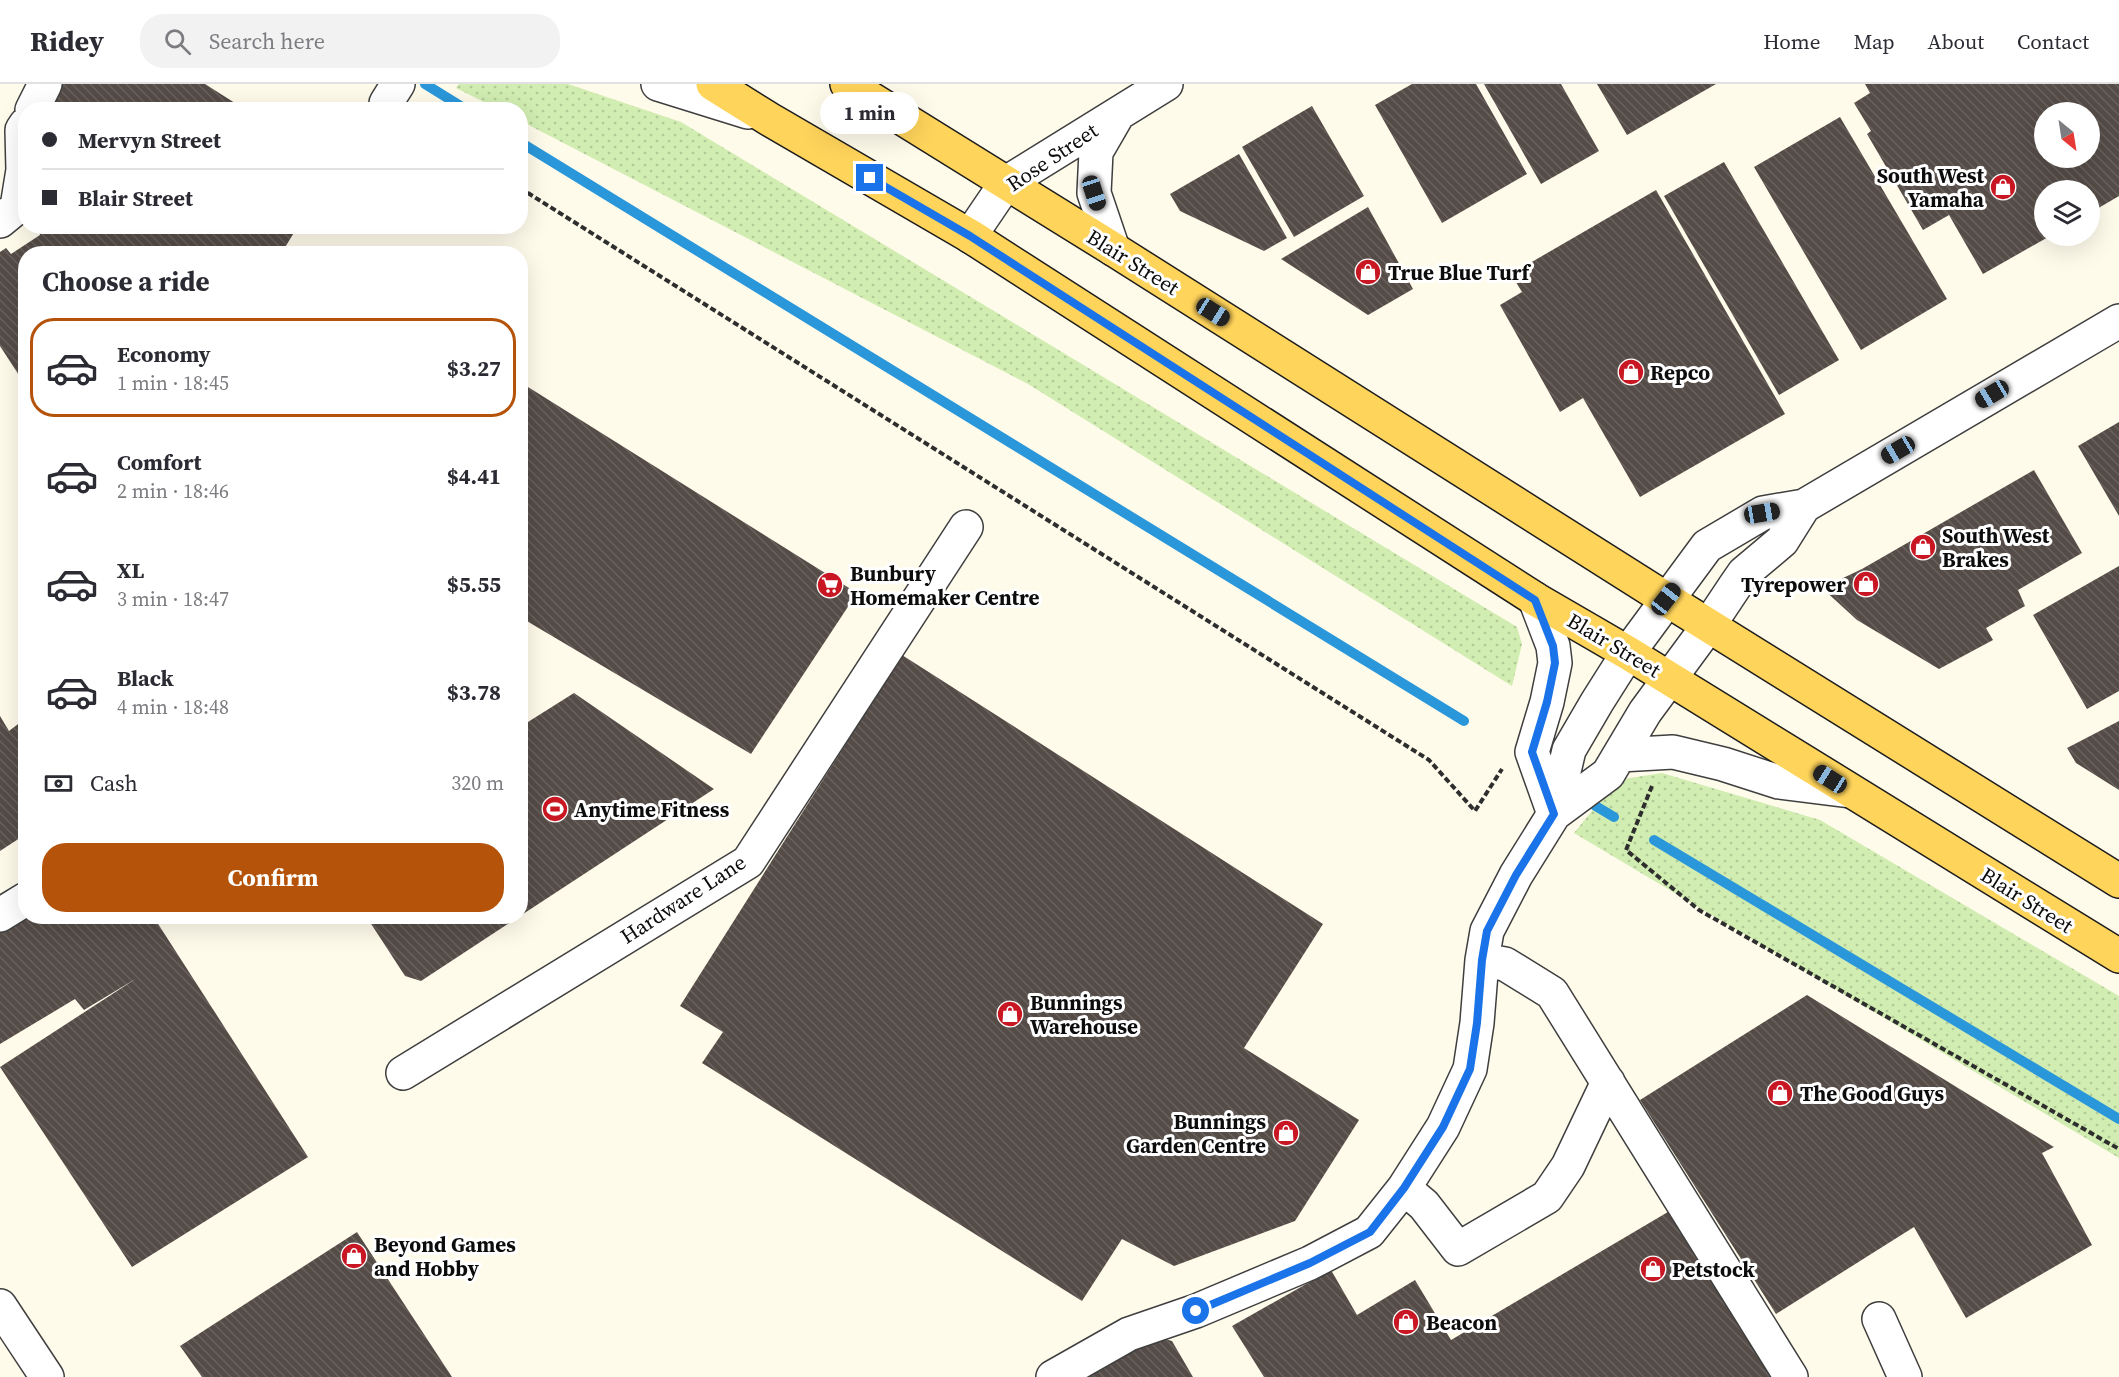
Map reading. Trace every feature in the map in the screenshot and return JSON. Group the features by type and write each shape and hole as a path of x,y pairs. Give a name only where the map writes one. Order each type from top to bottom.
{"main road":[{"name":"Blair Street","path":"713,84 970,236 1535,600 1628,653 2119,956"},
{"name":"Blair Street","path":"847,84 2119,881"}],"street":[{"path":"36,102 45,84"},
{"path":"387,102 398,84"},
{"path":"658,84 769,119"},
{"name":"Rose Street","path":"970,236 1006,183 1166,84"},
{"name":"Rose Street","path":"1113,249 1094,193 1096,152 1119,113"},
{"path":"0,221 17,207 18,201"},
{"path":"1053,1377 1129,1334 1196,1311 1310,1263 1370,1232 1404,1188 1443,1127 1470,1069 1487,931 1516,875 1554,814 1569,750 1628,653 1707,546 1762,513 1804,506 2119,321"},
{"path":"1554,814 1608,774 1645,712 1744,573 1782,541 1804,506"},
{"name":"Hardware Lane","path":"403,1073 748,862 966,527"},
{"path":"1535,600 1553,646 1555,663 1547,702 1532,752 1554,814"},
{"path":"1620,755 1673,752 1723,764 1779,782 1850,791"},
{"path":"0,915 18,904"},
{"path":"1482,960 1505,964 1552,993 1791,1377"},
{"path":"1404,1188 1424,1205 1458,1250 1547,1197 1568,1166 1608,1082"},
{"path":"0,1306 47,1377"},
{"path":"1879,1319 1905,1377"}],"path":[{"path":"528,193 1429,760 1475,811 1500,774 1504,764"},
{"path":"1673,752 1649,791 1626,850 1699,910 2119,1149"}],"green space":[{"path":"459,84 568,84 681,122 1517,627 1522,644 1512,686 1028,384 528,125 528,102 484,102 456,88"},
{"path":"1662,773 1820,820 2119,996 2119,1158 1574,833 1617,780"}],"building":[{"path":"62,84 205,84 233,102 52,102"},
{"path":"1412,84 1476,84 1527,174 1442,223 1375,105"},
{"path":"1484,84 1561,84 1599,151 1541,184"},
{"path":"1597,84 1716,84 1627,135"},
{"path":"1865,84 2119,84 2119,196 2100,207 2100,180 2034,180 2034,245 1983,274 1949,215 1923,230 1867,134 1871,131 1854,103 1870,93"},
{"path":"1312,106 1364,196 1294,237 1242,147"},
{"path":"1840,117 1947,299 1861,350 1754,167"},
{"path":"1239,154 1287,238 1264,251 1180,211 1170,194"},
{"path":"1724,162 1839,360 1779,395 1664,196"},
{"path":"1656,190 1785,414 1640,497 1583,398 1560,412 1500,305 1522,292 1511,274"},
{"path":"1368,207 1413,289 1368,315 1281,259"},
{"path":"293,234 286,246 23,246 40,235"},
{"path":"6,248 11,254 18,249 18,374 0,346 0,252"},
{"path":"528,387 857,593 751,754 528,622"},
{"path":"2119,422 2119,516 2078,446"},
{"path":"2034,470 2082,553 2018,590 2025,606 1986,628 1993,640 1939,669 1857,620 1822,588 1862,569"},
{"path":"2119,566 2119,691 2087,709 2033,615"},
{"path":"902,655 1323,924 1244,1048 1359,1120 1295,1221 1174,1266 1122,1239 1082,1301 702,1063 723,1032 680,1006"},
{"path":"574,693 714,789 528,911 528,722"},
{"path":"0,716 9,731 18,724 18,839 0,851"},
{"path":"2119,721 2119,790 2076,763 2067,748"},
{"path":"18,919 18,924 158,924 308,1157 132,1267 0,1067 137,978 84,1010 75,999 0,1044 0,925"},
{"path":"371,924 508,924 421,981 405,976"},
{"path":"1807,995 2054,1147 2042,1153 2092,1245 1966,1318 1914,1227 1776,1314 1640,1100"},
{"path":"1673,1209 1774,1377 1264,1377 1232,1326 1331,1270 1357,1315 1415,1280 1451,1340"},
{"path":"357,1232 452,1377 202,1377 180,1346"},
{"path":"1151,1335 1172,1341 1193,1377 1072,1377"}],"waterway":[{"path":"425,84 454,102"},
{"path":"528,147 1464,721"},
{"path":"1584,799 1614,817"},
{"path":"1654,840 2119,1119"}],"place":[{"name":"South West Yamaha","path":"2003,187"},
{"name":"True Blue Turf","path":"1368,272"},
{"name":"Repco","path":"1631,372"},
{"name":"South West Brakes","path":"1923,547"},
{"name":"Tyrepower","path":"1866,584"},
{"name":"Bunbury Homemaker Centre","path":"830,585"},
{"name":"Anytime Fitness","path":"555,809"},
{"name":"Bunnings Warehouse","path":"1010,1014"},
{"name":"The Good Guys","path":"1780,1093"},
{"name":"Bunnings Garden Centre","path":"1286,1133"},
{"name":"Beyond Games and Hobby","path":"354,1256"},
{"name":"Petstock","path":"1653,1269"},
{"name":"Beacon","path":"1406,1322"}],"route":[{"path":"870,178 970,236 1535,600 1549,632 1555,663 1547,702 1532,752 1554,814 1516,875 1487,931 1470,1069 1443,1127 1404,1188 1370,1232 1310,1263 1196,1311"}]}
